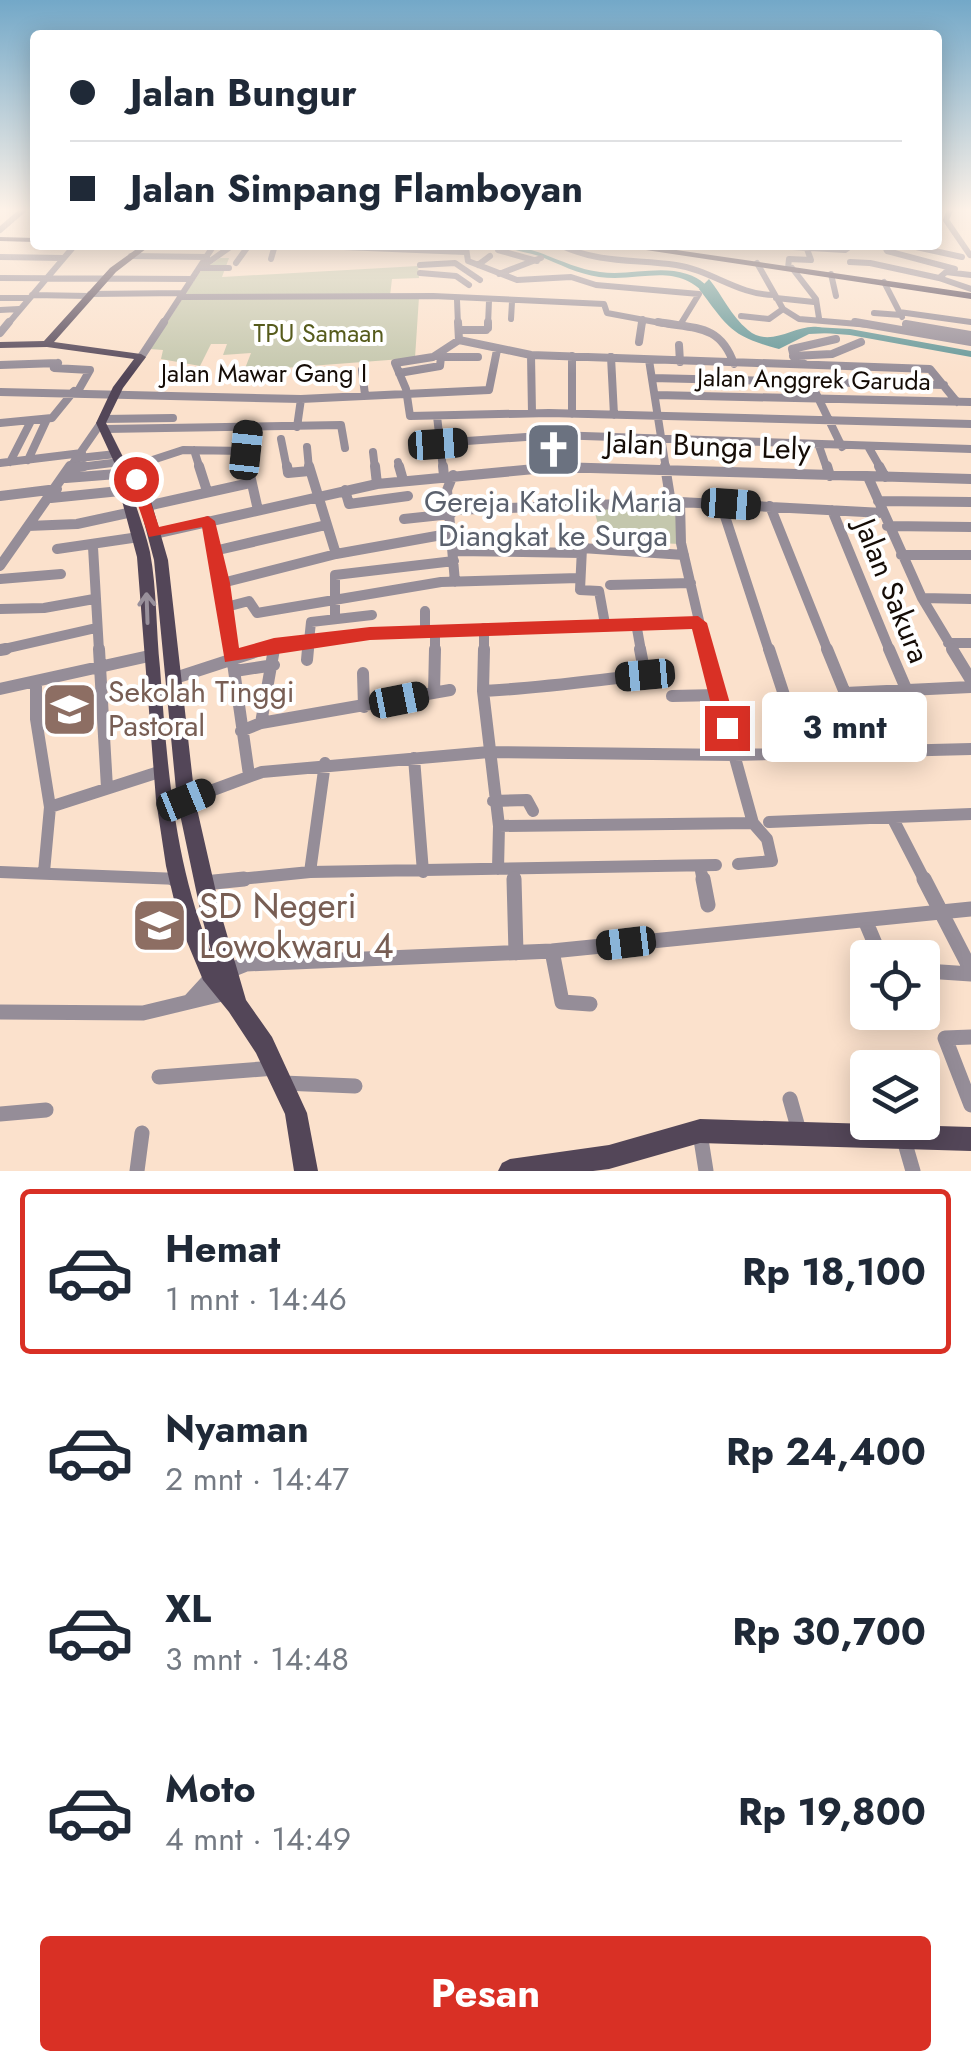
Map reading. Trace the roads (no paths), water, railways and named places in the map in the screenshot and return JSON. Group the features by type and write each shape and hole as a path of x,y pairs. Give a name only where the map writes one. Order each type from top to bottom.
{"main road":[{"path":"46,344 120,265"},
{"path":"771,265 971,292"},
{"path":"0,345 46,344 141,357 103,424 139,509 153,562 186,800 226,987"},
{"path":"153,562 149,656 162,771 191,926 272,1062 296,1112 306,1171"},
{"path":"174,848 194,839"},
{"path":"510,1171 610,1164 700,1131 850,1137"},
{"path":"940,1139 971,1139"}],"street":[{"path":"0,333 3,324 58,265"},
{"path":"141,357 203,265"},
{"path":"201,268 206,265"},
{"path":"201,268 234,265"},
{"path":"420,265 422,296"},
{"path":"420,269 445,265"},
{"path":"457,265 480,280"},
{"path":"453,298 469,285 522,265"},
{"path":"611,265 626,269 673,265"},
{"path":"682,265 754,295 814,302"},
{"path":"753,265 782,309 799,319 818,318 971,338"},
{"path":"789,265 814,302 818,318"},
{"path":"871,265 907,328"},
{"path":"878,265 939,278 971,292"},
{"path":"939,265 971,273"},
{"path":"478,266 514,280 571,277 622,287 698,294 680,326"},
{"path":"420,269 456,276 469,285"},
{"path":"622,287 626,269"},
{"path":"939,278 946,272 971,273"},
{"path":"831,274 836,296"},
{"path":"2,280 192,279"},
{"path":"554,280 554,295"},
{"path":"511,319 513,289"},
{"path":"0,298 422,296 535,306 554,295 604,304 607,313 720,335 734,364"},
{"path":"453,298 459,335"},
{"path":"437,357 459,335 487,329 489,302"},
{"path":"740,316 767,319 782,309"},
{"path":"0,312 17,312"},
{"path":"874,313 971,322"},
{"path":"638,342 643,318"},
{"path":"459,335 497,350 531,355 930,369 957,402"},
{"path":"835,368 801,364 792,356 792,349 836,338"},
{"path":"792,356 826,355 861,342"},
{"path":"556,356 557,343"},
{"path":"679,345 680,362"},
{"path":"0,423 56,416 90,370 54,368 75,347"},
{"name":"Jalan Mawar Gang I","path":"0,392 76,391 284,403 406,390 480,390 492,388 497,350"},
{"path":"531,355 532,413"},
{"path":"572,356 572,414"},
{"path":"437,357 478,357"},
{"path":"437,357 439,366 399,372 410,416 532,413 971,424"},
{"path":"611,357 614,415"},
{"path":"649,360 698,623 753,823 767,839 772,861 738,864"},
{"path":"0,365 58,363"},
{"path":"803,367 842,447"},
{"path":"362,370 365,395"},
{"path":"652,378 944,384"},
{"name":"Jalan Anggrek Garuda","path":"656,395 971,402"},
{"path":"297,427 301,399"},
{"path":"437,416 438,444 448,476 455,582"},
{"path":"103,424 173,418"},
{"path":"28,460 47,420"},
{"path":"5,462 31,421"},
{"path":"103,424 248,430 342,425 346,448"},
{"path":"0,566 103,424"},
{"path":"161,428 171,452"},
{"path":"248,430 250,483 258,510"},
{"path":"438,444 553,436 971,449"},
{"path":"281,440 288,473 310,471"},
{"path":"819,446 830,476"},
{"path":"307,447 317,497 336,554"},
{"path":"869,448 885,477"},
{"path":"194,450 207,492"},
{"path":"0,496 54,493 125,473 171,452 246,450"},
{"path":"373,452 377,484"},
{"path":"5,462 81,456 125,473"},
{"path":"398,462 403,480"},
{"name":"Jalan Bunga Lely","path":"57,549 92,547 377,484 579,466 971,480"},
{"path":"72,468 125,473"},
{"path":"66,478 125,473"},
{"path":"770,506 846,694 971,684 922,598 868,477"},
{"path":"28,526 77,524 250,483"},
{"path":"339,492 348,504 408,496"},
{"path":"404,519 451,512 676,502 832,510 971,502"},
{"path":"721,504 803,754"},
{"name":"Jalan Sakura","path":"832,510 907,692"},
{"path":"208,521 226,606 240,731 249,774"},
{"path":"214,552 326,525"},
{"path":"888,526 971,526"},
{"path":"222,583 336,554 453,532"},
{"path":"92,547 107,788"},
{"path":"684,555 583,548 580,590 691,583"},
{"path":"335,619 337,574 454,556 582,553"},
{"path":"901,555 971,555"},
{"path":"0,579 61,574"},
{"path":"226,606 249,601 257,613 372,590 455,582 579,578"},
{"path":"604,588 604,624"},
{"path":"371,625 372,590"},
{"path":"922,598 971,599"},
{"path":"0,610 44,608 94,599"},
{"path":"424,611 430,631 434,694"},
{"path":"308,660 311,622 335,619 430,631 492,624 698,623"},
{"path":"636,623 645,675"},
{"path":"492,624 482,691 493,801 516,953"},
{"path":"171,680 274,645 371,625"},
{"path":"0,650 96,628"},
{"path":"948,643 971,643"},
{"path":"261,723 274,665 274,645"},
{"path":"0,690 149,656"},
{"path":"235,671 274,665"},
{"path":"363,673 364,707"},
{"path":"482,691 572,687 663,674"},
{"path":"36,682 36,719 50,807 44,872"},
{"path":"240,731 261,723 450,690"},
{"path":"672,696 719,695"},
{"path":"186,800 249,774 325,763 488,752 734,755 971,749"},
{"path":"414,758 423,872"},
{"path":"310,872 325,763"},
{"path":"50,807 162,771"},
{"path":"493,801 527,800 533,812"},
{"path":"769,822 971,814"},
{"path":"892,818 971,972 940,971"},
{"path":"499,826 753,823"},
{"path":"203,884 310,872 716,865"},
{"path":"700,866 708,905"},
{"path":"0,872 180,879"},
{"path":"0,1012 120,1016 188,1002 226,987 251,964 552,951 971,909"},
{"path":"865,920 873,940"},
{"path":"552,951 562,1002 590,1004"},
{"path":"971,1037 946,1038 945,1044 971,1105"},
{"path":"159,1076 272,1062 355,1086"},
{"path":"790,1099 801,1136"},
{"path":"0,1114 46,1110"},
{"path":"700,1131 706,1171"},
{"path":"137,1171 142,1133"},
{"path":"904,1140 913,1171"}],"water":[{"path":"709,279 736,318 758,336 779,336 811,327 831,333 809,334 779,349 750,339 731,328 699,289"}],"waterway":[{"path":"567,265 602,275 688,276 702,284 713,298"},
{"path":"814,330 850,332 971,354"}],"place":[{"name":"Gereja Katolik Maria Diangkat ke Surga","path":"553,449"},
{"name":"Sekolah Tinggi Pastoral","path":"69,709"},
{"name":"SD Negeri Lowokwaru 4","path":"160,926"}],"park label":[{"name":"TPU Samaan","path":"319,333"}]}
